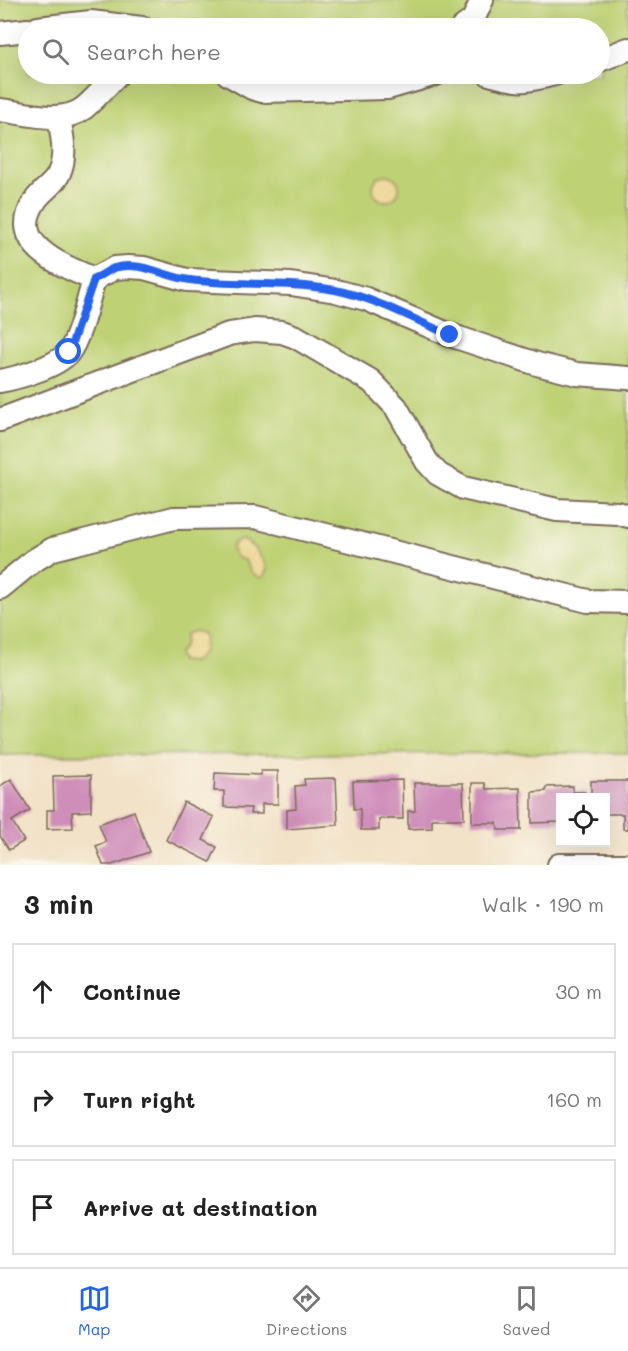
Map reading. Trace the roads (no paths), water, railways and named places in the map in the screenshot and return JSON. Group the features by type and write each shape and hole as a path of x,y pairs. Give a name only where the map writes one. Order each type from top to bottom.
{"street":[{"path":"474,18 482,0"},
{"path":"0,33 18,31"},
{"path":"610,56 628,49"},
{"path":"0,110 59,117 69,115 83,109 108,84"},
{"path":"245,84 262,91 388,88 402,84"},
{"path":"59,117 64,150 62,165 58,176 35,200 27,224 37,249 50,259 94,279"},
{"path":"0,381 61,360 69,352 94,279 115,268 144,267 187,280 291,284 336,291 366,298 450,335 537,364 577,374 628,378"},
{"path":"0,420 229,334 255,330 282,332 296,336 370,381 396,407 432,468 463,488 557,510 618,513 628,516"},
{"path":"0,588 33,561 53,549 174,518 230,516 255,517 588,601 628,602"},
{"path":"559,865 628,865"}]}
